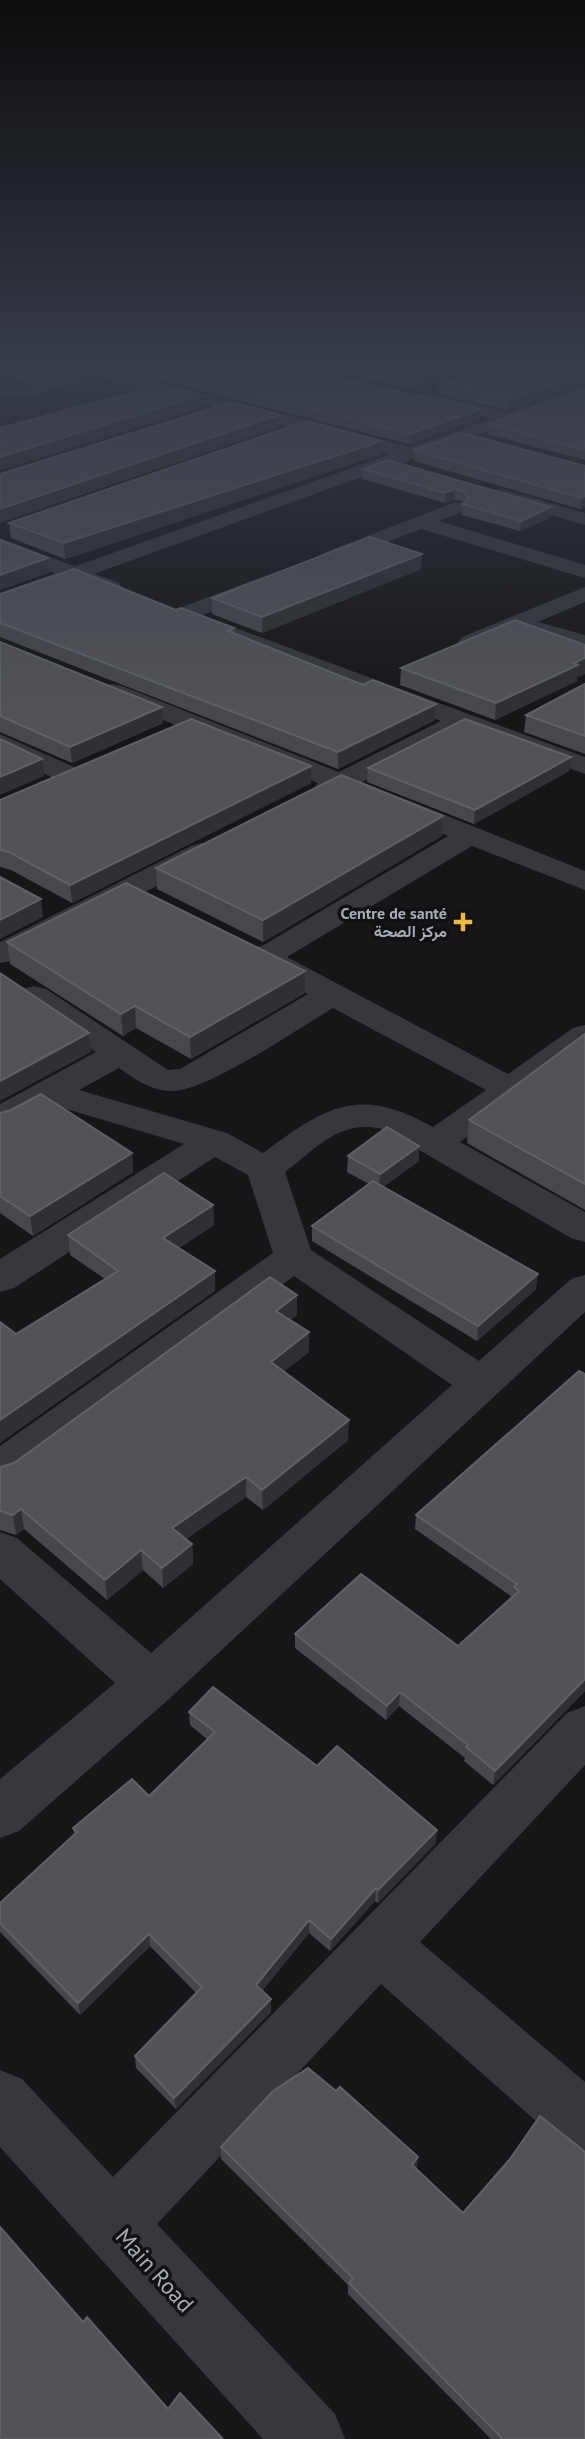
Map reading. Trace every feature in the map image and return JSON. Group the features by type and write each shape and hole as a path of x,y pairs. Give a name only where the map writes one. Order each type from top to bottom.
{"street":[{"path":"0,601 338,480"},
{"path":"481,489 585,519"},
{"path":"307,566 455,508"},
{"path":"420,522 585,572"},
{"path":"4,535 74,574 134,597"},
{"path":"182,615 282,576"},
{"path":"456,649 585,594"},
{"path":"158,606 585,766"},
{"path":"518,623 585,642"},
{"path":"368,685 393,674"},
{"path":"89,682 585,881"},
{"path":"496,733 530,716"},
{"path":"302,801 462,720"},
{"path":"155,739 191,723"},
{"path":"0,742 83,771 36,792"},
{"path":"264,958 470,835"},
{"path":"0,954 60,911 128,889 228,839"},
{"path":"128,889 165,908"},
{"path":"227,939 334,993 510,1089"},
{"path":"0,974 157,1078 172,1081 191,1077 334,993"},
{"path":"435,1143 585,1035"},
{"path":"0,1119 120,1054"},
{"path":"48,1092 214,1141 265,1169 293,1257 481,1383"},
{"path":"265,1169 334,1120 349,1115 371,1115 396,1121 585,1229"},
{"path":"0,1278 214,1141"},
{"path":"0,1469 293,1257"},
{"path":"0,1813 151,1684 585,1289"},
{"path":"0,1551 151,1684"},
{"path":"112,2224 585,1729"},
{"path":"380,1945 585,2123"},
{"name":"Main Road","path":"0,2101 310,2439"}],"building":[{"path":"0,480 87,480 0,509"},
{"path":"135,480 261,480 64,543 9,523"},
{"path":"400,480 456,480 551,507 521,521 462,504 469,500 463,491 455,489 445,493"},
{"path":"518,480 585,480 585,496 581,498"},
{"path":"370,537 422,554 262,617 212,598"},
{"path":"0,540 48,558 0,575"},
{"path":"74,569 176,610 181,608 234,628 228,631 363,685 373,680 436,704 338,752 0,623 0,594"},
{"path":"515,620 585,645 585,658 574,663 578,665 496,703 401,668"},
{"path":"0,642 162,707 70,747 0,716"},
{"path":"585,684 585,736 526,715"},
{"path":"191,719 311,766 70,885 9,852 0,850 0,800"},
{"path":"465,719 571,757 475,810 368,768"},
{"path":"0,739 42,759 0,777"},
{"path":"341,775 443,816 263,920 156,868"},
{"path":"0,877 41,899 0,920"},
{"path":"126,883 305,971 190,1037 135,1006 121,1014 7,942"},
{"path":"0,973 89,1033 0,1081"},
{"path":"585,1034 585,1184 469,1120"},
{"path":"41,1094 132,1153 30,1216 0,1196 0,1113"},
{"path":"387,1127 419,1146 380,1174 348,1156"},
{"path":"164,1173 213,1205 163,1238 215,1271 0,1420 0,1322 16,1334 118,1271 68,1235"},
{"path":"373,1181 538,1274 478,1326 312,1226"},
{"path":"270,1277 297,1295 276,1311 309,1332 271,1362 349,1420 262,1490 246,1477 172,1528 192,1544 162,1568 141,1550 105,1580 21,1509 13,1515 0,1511 0,1467 14,1463"},
{"path":"579,1371 585,1374 585,1679 495,1771 466,1747 468,1745 400,1692 387,1706 295,1634 361,1574 458,1646 519,1591 514,1587 517,1584 416,1515"},
{"path":"213,1687 317,1766 337,1746 437,1830 378,1890 376,1888 331,1939 309,1920 256,1985 271,1999 174,2098 135,2056 202,1987 149,1934 78,2003 0,1923 0,1903 77,1832 73,1828 132,1779 149,1796 215,1732 189,1712"},
{"path":"308,2068 336,2091 340,2087 418,2157 412,2165 463,2213 510,2159 540,2116 585,2152 585,2439 503,2439 349,2283 353,2278 221,2147 273,2091"},
{"path":"0,2227 83,2322 87,2317 168,2409 180,2393 223,2439 0,2439"}],"place":[{"name":"Centre de santé مركز الصحة","path":"463,922"}]}
